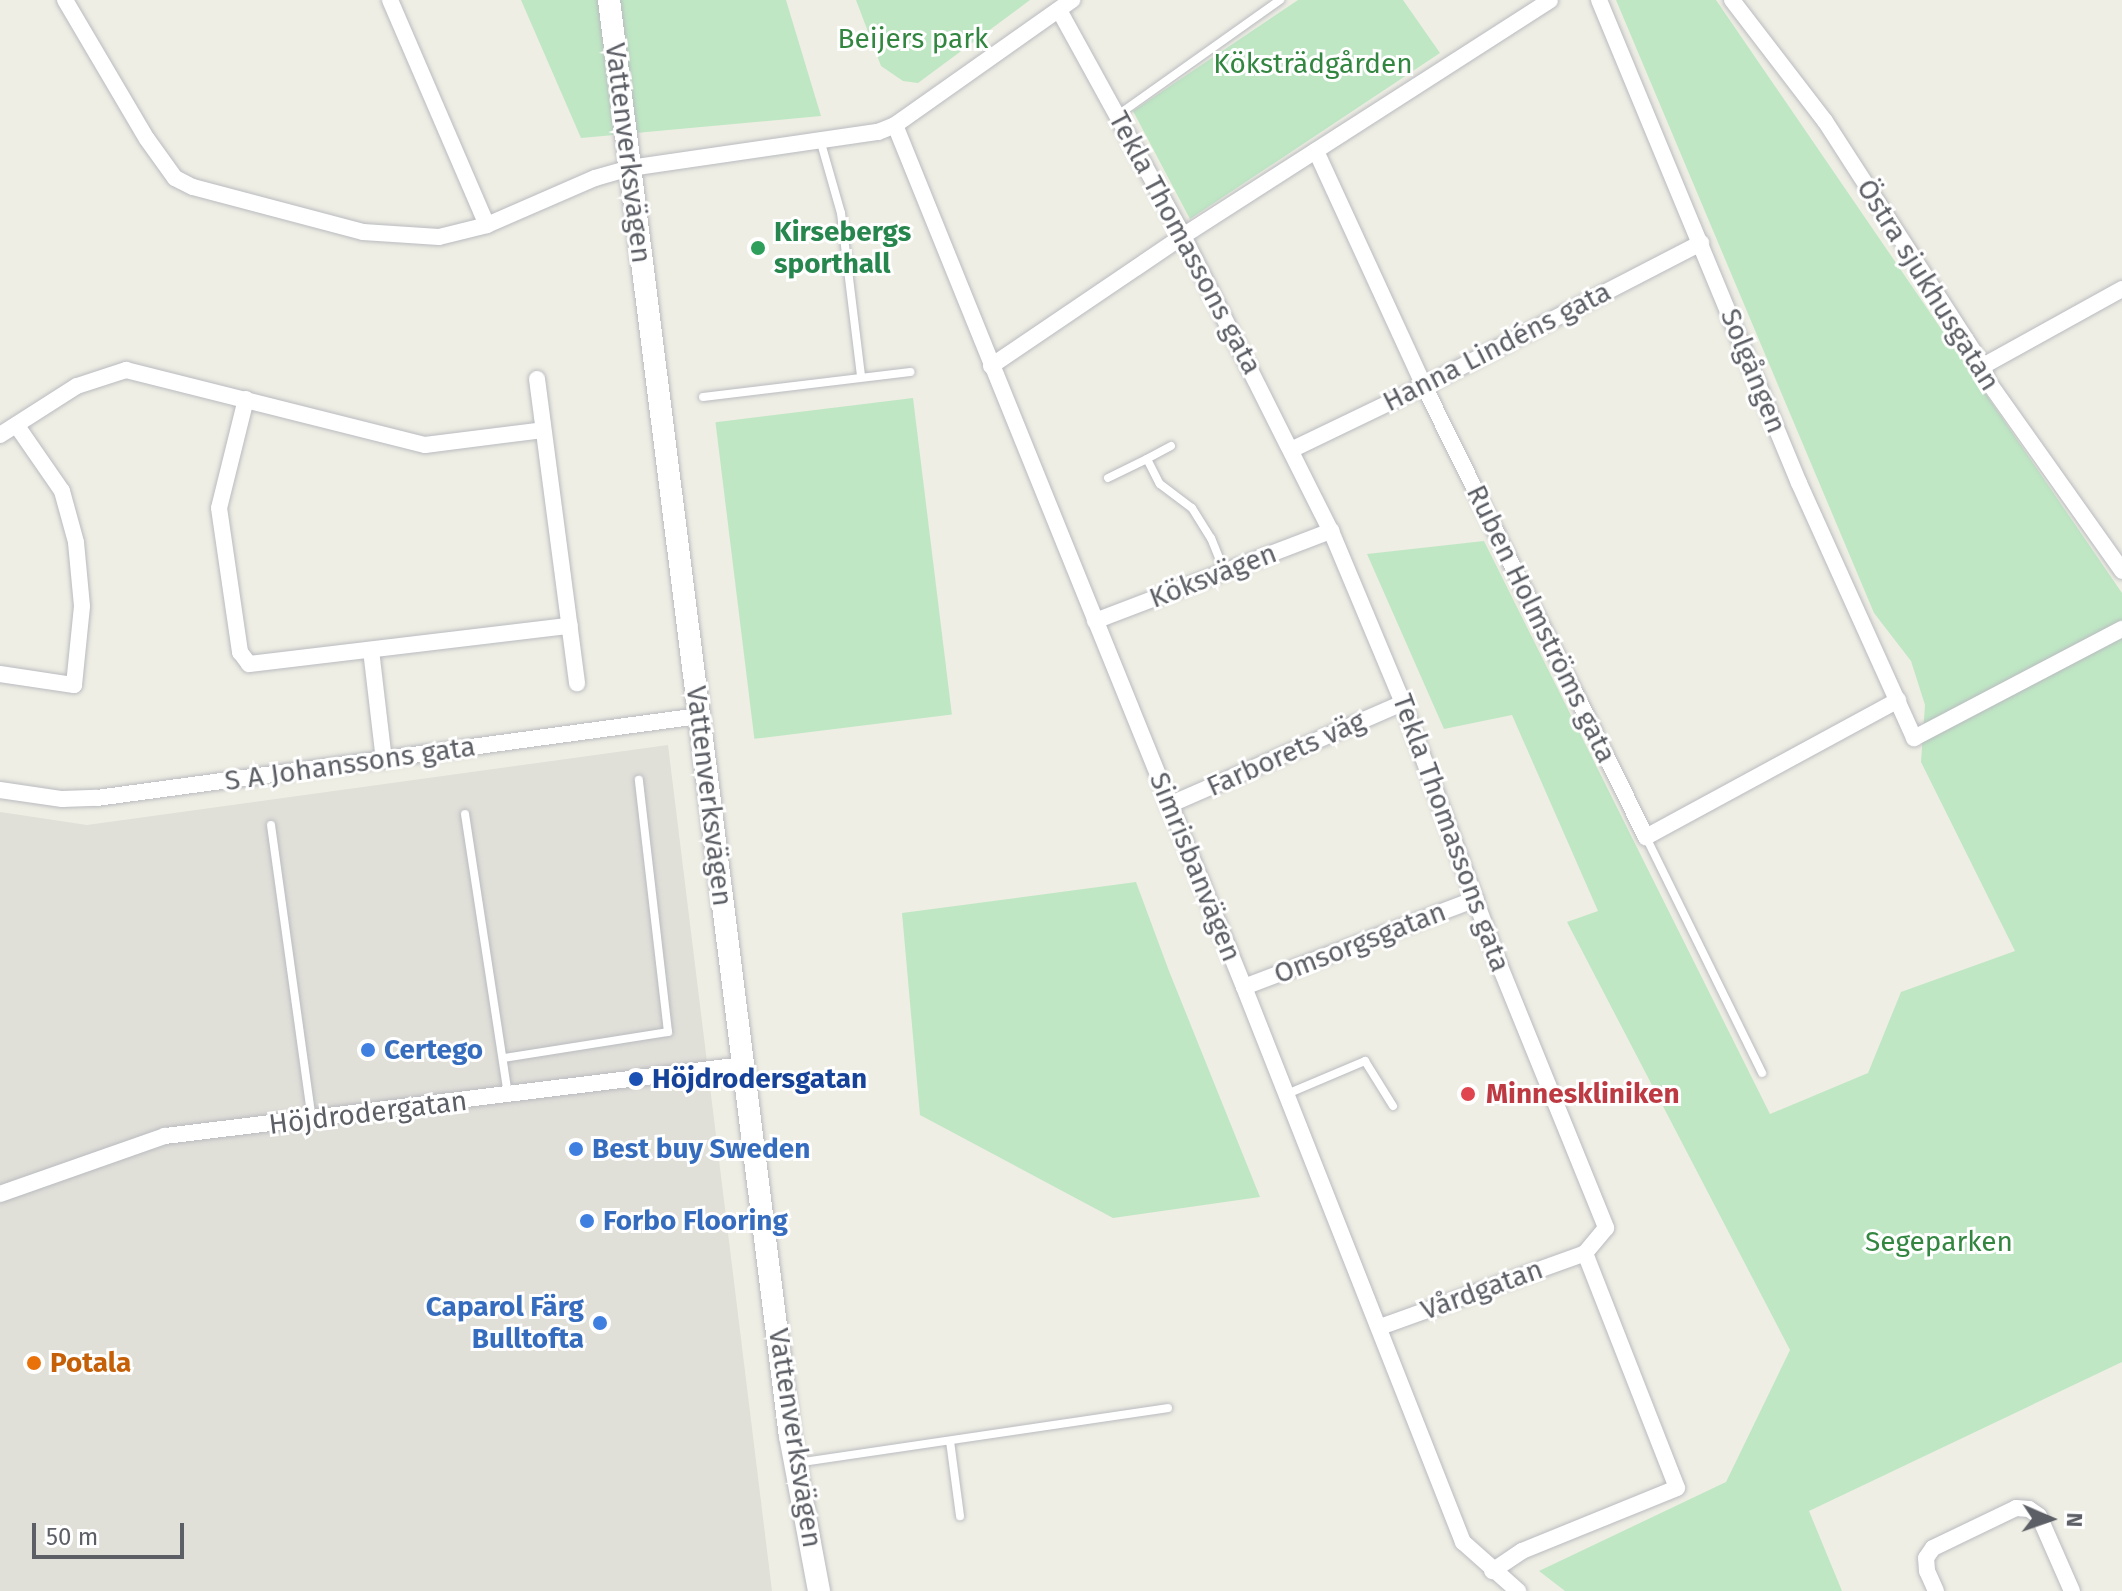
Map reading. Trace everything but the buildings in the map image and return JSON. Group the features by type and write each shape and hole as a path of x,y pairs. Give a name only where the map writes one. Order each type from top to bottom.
{"street":[{"path":"65,0 160,160 184,183 375,234 439,237 487,225 595,178 630,168 821,143 867,135 895,125 1066,5"},
{"path":"390,0 487,225"},
{"name":"Vattenverksvägen","path":"609,0 795,1464 819,1591"},
{"path":"991,366 1183,236 1550,0"},
{"name":"Solgången","path":"1599,0 1799,483 1914,738 2122,629"},
{"name":"Östra sjukhusgatan","path":"1732,0 1825,121 1983,366 1987,380 2122,571"},
{"name":"Tekla Thomassons gata","path":"1066,5 1118,115 1293,449 1403,703 1476,899 1606,1228 1585,1253"},
{"name":"Simrisbanvägen","path":"895,125 1287,1094 1463,1542 1518,1591"},
{"name":"Ruben Holmströms gata","path":"1316,151 1424,386 1646,837"},
{"name":"Hanna Lindéns gata","path":"1293,449 1424,386 1701,243"},
{"path":"1983,366 2122,289"},
{"path":"0,435 77,386 126,370 425,445 543,430"},
{"path":"537,379 577,683"},
{"path":"246,399 219,508 240,652 249,664 570,626"},
{"path":"0,674 74,685 82,606 76,542 62,491 17,426"},
{"name":"Köksvägen","path":"1095,621 1331,531"},
{"path":"371,650 384,760"},
{"path":"1646,837 1898,700"},
{"name":"Farborets väg","path":"1169,805 1403,703"},
{"name":"S A Johanssons gata","path":"0,790 81,799 699,716"},
{"name":"Omsorgsgatan","path":"1244,987 1476,899"},
{"name":"Höjdrodergatan","path":"0,1194 165,1136 743,1065"},
{"path":"1492,1571 1522,1551 1677,1488 1585,1253"},
{"name":"Vårdgatan","path":"1380,1327 1585,1253"},
{"path":"1936,1591 1927,1571 1926,1558 1933,1548 2016,1508 2029,1509 2039,1516 2072,1591"}],"lane":[{"path":"1118,115 1280,0"},
{"path":"821,143 841,213 861,376"},
{"path":"703,397 911,372"},
{"path":"1108,478 1171,446"},
{"path":"1147,459 1160,484 1192,508 1211,538 1225,572"},
{"path":"504,1058 668,1032 639,780"},
{"path":"465,814 508,1096"},
{"path":"271,825 312,1120"},
{"path":"1646,837 1762,1073"},
{"path":"1287,1094 1365,1061 1393,1106"},
{"path":"795,1464 1168,1408"},
{"path":"950,1441 960,1516"}],"shaded area":[{"path":"668,745 772,1591 0,1591 0,812 87,825"}],"green space":[{"path":"521,0 786,0 821,116 581,138"},
{"name":"Beijers park","path":"856,0 1030,0 918,83 903,81 881,66"},
{"name":"Köksträdgården","path":"1298,0 1403,0 1440,53 1190,219 1133,111"},
{"name":"Segeparken","path":"1616,0 1716,0 2122,593 2122,1362 1809,1511 1842,1591 1565,1591 1539,1571 1726,1482 1790,1350 1567,922 1598,911 1512,715 1444,729 1367,554 1484,541 1770,1114 1868,1073 1901,992 2015,951 1921,762 1925,705 1911,661 1874,613"},
{"path":"913,398 952,715 754,739 715,422"},
{"path":"1136,882 1260,1197 1113,1218 920,1115 902,913"}],"place":[{"name":"Kirsebergs sporthall","path":"758,248"},
{"name":"Certego","path":"368,1050"},
{"name":"Höjdrodersgatan","path":"636,1079"},
{"name":"Minneskliniken","path":"1468,1094"},
{"name":"Best buy Sweden","path":"576,1149"},
{"name":"Forbo Flooring","path":"587,1221"},
{"name":"Caparol Färg Bulltofta","path":"600,1323"},
{"name":"Potala","path":"34,1363"}]}
